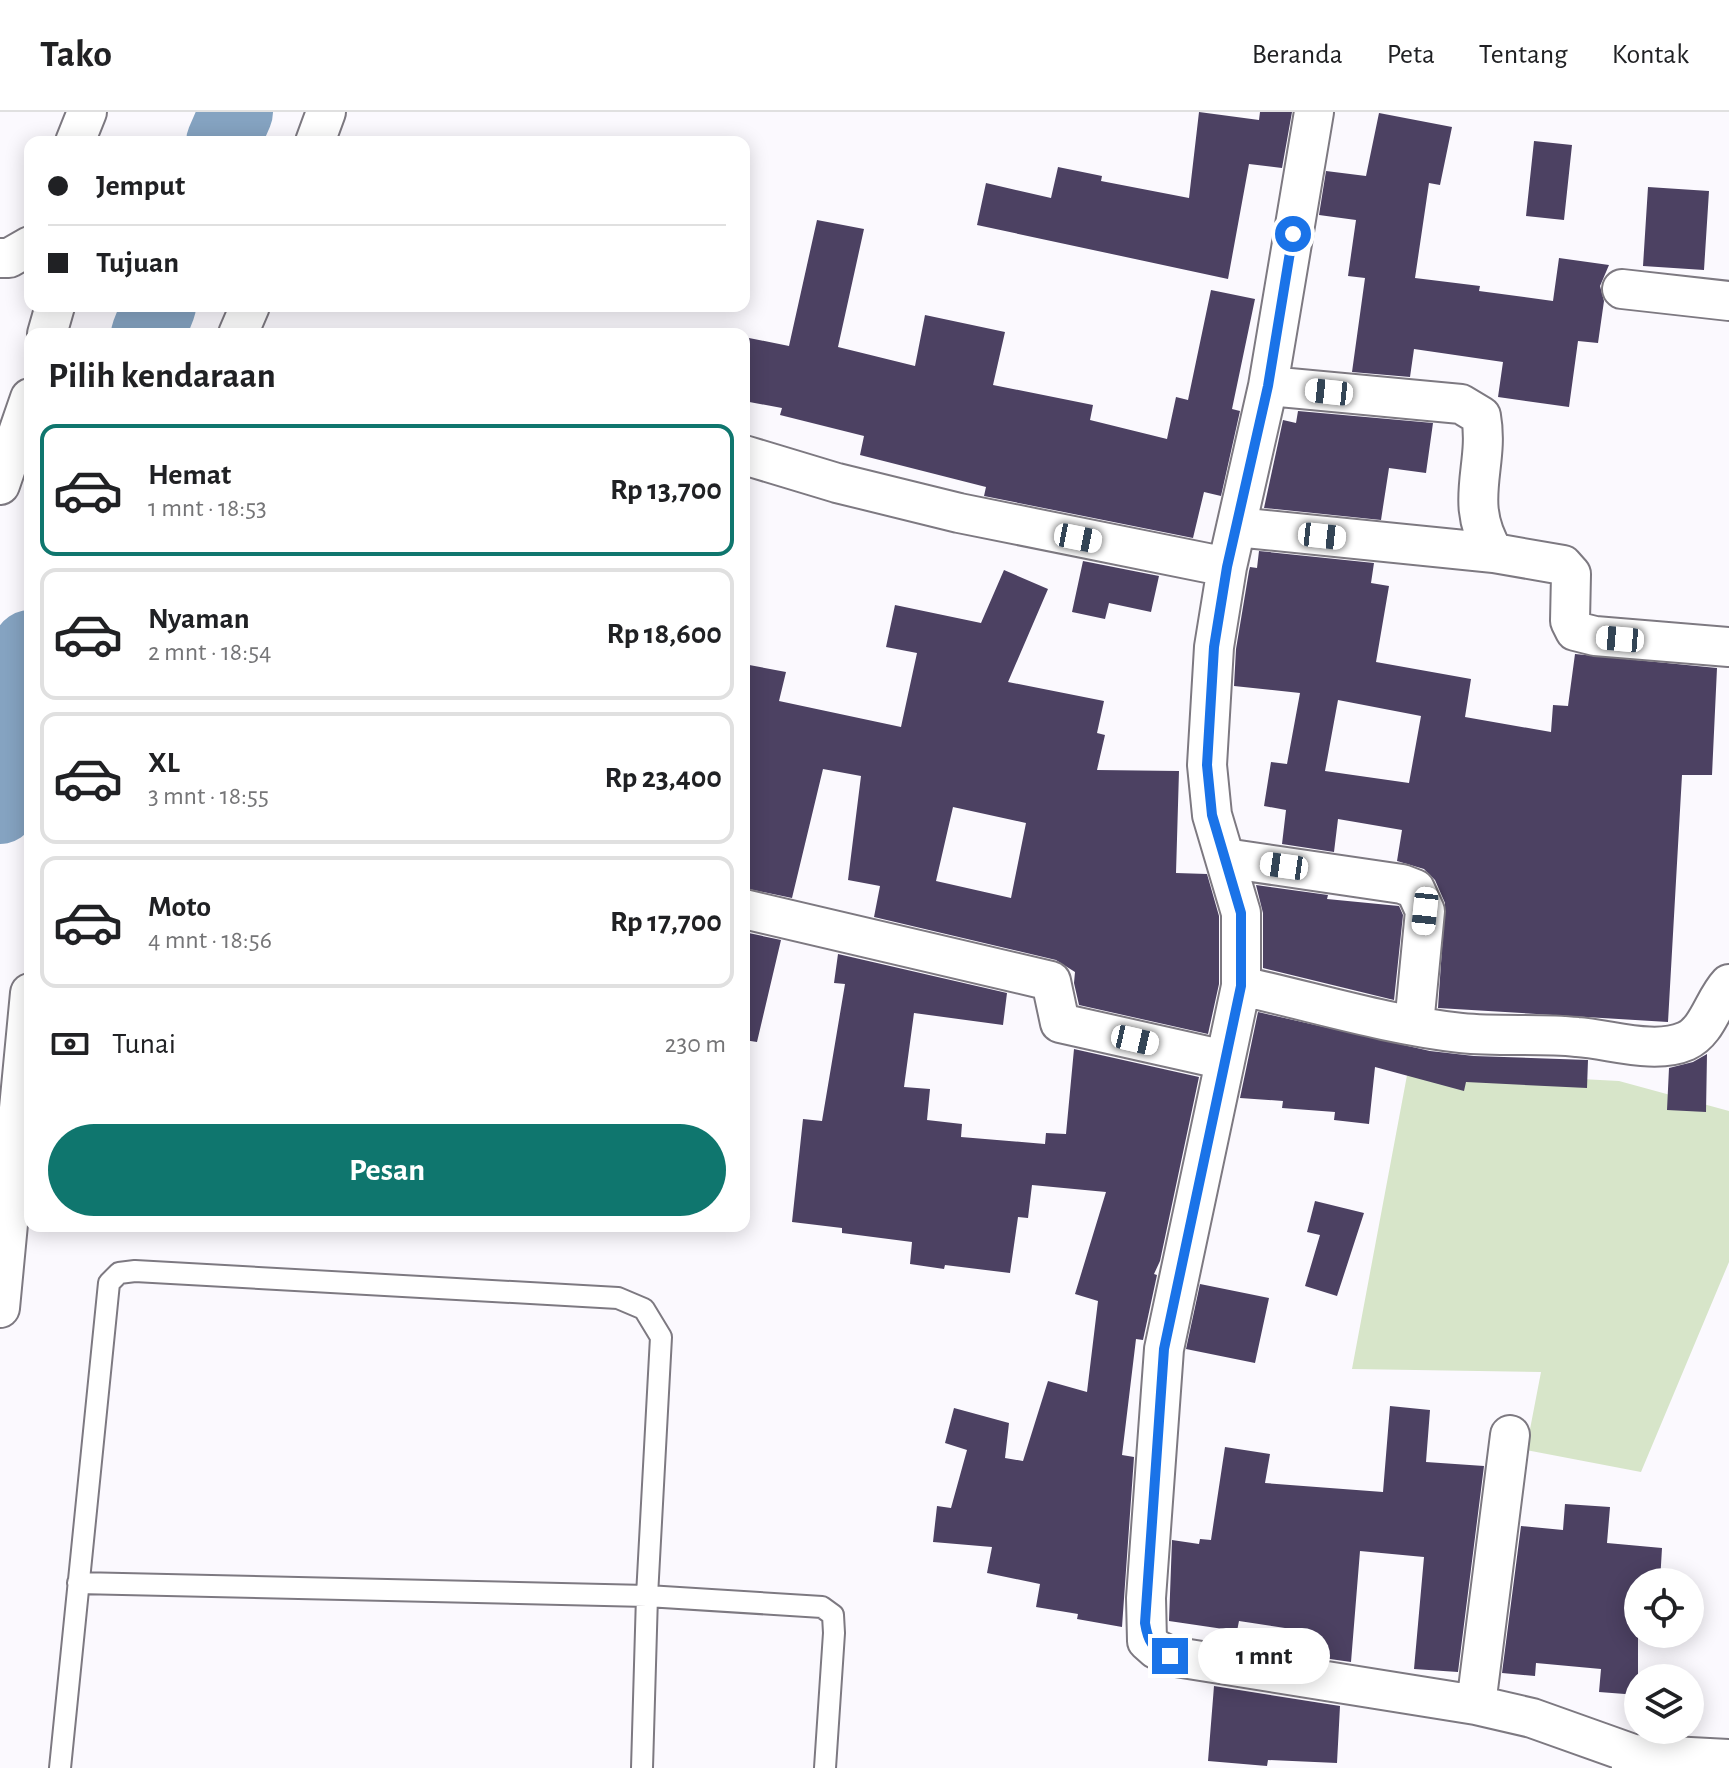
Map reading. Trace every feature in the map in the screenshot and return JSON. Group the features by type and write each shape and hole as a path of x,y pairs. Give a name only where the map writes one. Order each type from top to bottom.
{"street":[{"path":"77,136 87,112"},
{"path":"317,136 326,112"},
{"path":"1314,112 1268,386 1227,567 1214,647 1207,765 1212,815 1241,913 1241,986 1164,1349 1147,1583 1147,1641 1170,1656 1476,1705 1532,1718 1632,1761 1729,1759"},
{"path":"0,258 9,258 24,249"},
{"path":"1622,289 1729,301"},
{"path":"1268,386 1461,404 1481,416 1485,435 1476,487 1484,536 1494,553"},
{"path":"0,485 24,415"},
{"path":"750,457 837,483 959,513 1227,567"},
{"path":"1236,527 1494,553 1563,565 1571,574 1570,621 1575,631 1729,647"},
{"path":"1225,858 1402,884 1415,889 1425,911 1414,1025"},
{"path":"750,910 1051,981 1060,1023 1225,1060"},
{"path":"1241,986 1385,1021 1463,1033 1576,1036 1662,1046 1682,1043 1696,1036 1729,984"},
{"path":"0,1308 24,1056"},
{"path":"1476,1705 1510,1435"}],"lane":[{"path":"60,1768 109,1283 119,1273 135,1271 618,1298 644,1309 661,1337 647,1596 642,1768"},
{"path":"78,1583 647,1596 822,1607 833,1615 825,1768"}],"green space":[{"path":"1408,1070 1619,1081 1729,1111 1729,1262 1641,1472 1526,1450 1541,1372 1352,1369"}],"building":[{"path":"1199,112 1259,120 1260,112 1292,112 1282,168 1249,164 1228,279 977,225 986,183 1051,198 1058,167 1102,176 1101,181 1189,198"},
{"path":"1379,113 1452,127 1440,185 1429,183 1415,278 1480,286 1479,291 1553,301 1559,258 1609,265 1600,286 1604,301 1598,343 1578,341 1569,407 1498,397 1503,362 1414,349 1410,377 1352,372 1365,278 1348,276 1356,220 1319,215 1326,171 1366,176"},
{"path":"1534,141 1572,145 1564,220 1526,216"},
{"path":"1648,187 1709,191 1704,270 1643,266"},
{"path":"817,220 864,229 838,347 915,366 925,315 1005,332 993,385 1093,405 1090,420 1167,439 1176,397 1188,400 1211,290 1255,299 1232,409 1240,411 1221,496 1204,492 1193,538 984,496 986,487 860,455 864,436 780,415 782,408 750,402 750,338 789,346"},
{"path":"1298,411 1433,423 1426,473 1389,468 1381,520 1264,508 1283,420 1296,423"},
{"path":"1259,551 1374,563 1371,583 1389,586 1376,662 1471,679 1465,717 1551,732 1553,705 1568,706 1575,654 1717,668 1712,775 1682,775 1668,1022 1438,1008 1445,903 1435,880 1424,869 1397,861 1402,830 1338,819 1334,852 1282,844 1286,810 1264,806 1271,762 1287,764 1300,693 1234,686 1236,649 1249,571 1250,567 1257,568","holes":["1338,700 1421,716 1409,783 1325,771"]},
{"path":"1083,561 1159,576 1151,612 1109,603 1105,619 1072,612"},
{"path":"1004,570 1048,589 1008,682 1104,701 1097,733 1105,735 1097,770 1179,771 1176,873 1207,874 1219,916 1219,984 1208,1034 1079,1005 1075,972 1056,960 874,917 880,886 848,880 861,776 823,769 792,898 750,889 750,665 786,672 779,701 901,727 917,653 886,647 895,605 981,623","holes":["953,807 1026,823 1011,898 936,881"]},
{"path":"1256,885 1328,895 1327,899 1399,906 1403,915 1394,1000 1263,968 1263,913"},
{"path":"750,933 781,940 757,1042 750,1041"},
{"path":"838,954 1007,993 1003,1025 914,1013 904,1087 930,1089 927,1120 962,1124 961,1137 1045,1144 1046,1133 1066,1134 1074,1049 1199,1077 1160,1261 1154,1274 1157,1275 1143,1340 1136,1339 1122,1455 1134,1457 1122,1627 1077,1619 1078,1614 1036,1607 1040,1584 987,1573 992,1547 933,1542 937,1506 951,1508 967,1450 945,1443 954,1408 1009,1423 1005,1458 1023,1461 1048,1381 1087,1392 1098,1301 1075,1294 1106,1192 1032,1185 1028,1218 1018,1217 1010,1273 910,1264 912,1242 842,1233 842,1228 792,1222 803,1119 822,1121 845,984 834,983"},
{"path":"1258,1012 1430,1051 1474,1056 1588,1060 1587,1088 1466,1082 1464,1091 1375,1067 1369,1124 1334,1120 1335,1112 1282,1108 1283,1101 1240,1098"},
{"path":"1707,1054 1706,1112 1667,1110 1669,1068 1693,1062"},
{"path":"1315,1201 1364,1213 1337,1296 1305,1286 1320,1235 1307,1232"},
{"path":"1200,1284 1269,1298 1255,1363 1186,1349"},
{"path":"1390,1406 1430,1410 1426,1462 1484,1466 1458,1672 1414,1669 1424,1557 1360,1551 1351,1662 1316,1657 1318,1633 1239,1621 1237,1631 1169,1621 1172,1540 1199,1544 1200,1539 1211,1540 1225,1447 1270,1454 1265,1483 1383,1492"},
{"path":"1565,1504 1610,1507 1607,1543 1662,1548 1661,1568 1624,1568 1624,1648 1638,1648 1638,1664 1624,1664 1624,1694 1599,1692 1601,1669 1536,1663 1535,1676 1502,1673 1521,1526 1563,1530"},
{"path":"1214,1686 1340,1706 1337,1763 1268,1760 1267,1766 1208,1761"}],"waterway":[{"path":"226,136 236,112"},
{"path":"150,328 157,312"},
{"path":"0,807 24,679"}],"route":[{"path":"1170,1656 1147,1641 1145,1623 1158,1397 1164,1349 1241,986 1243,957 1241,913 1212,815 1207,765 1214,647 1227,567 1268,386 1293,234"}]}
